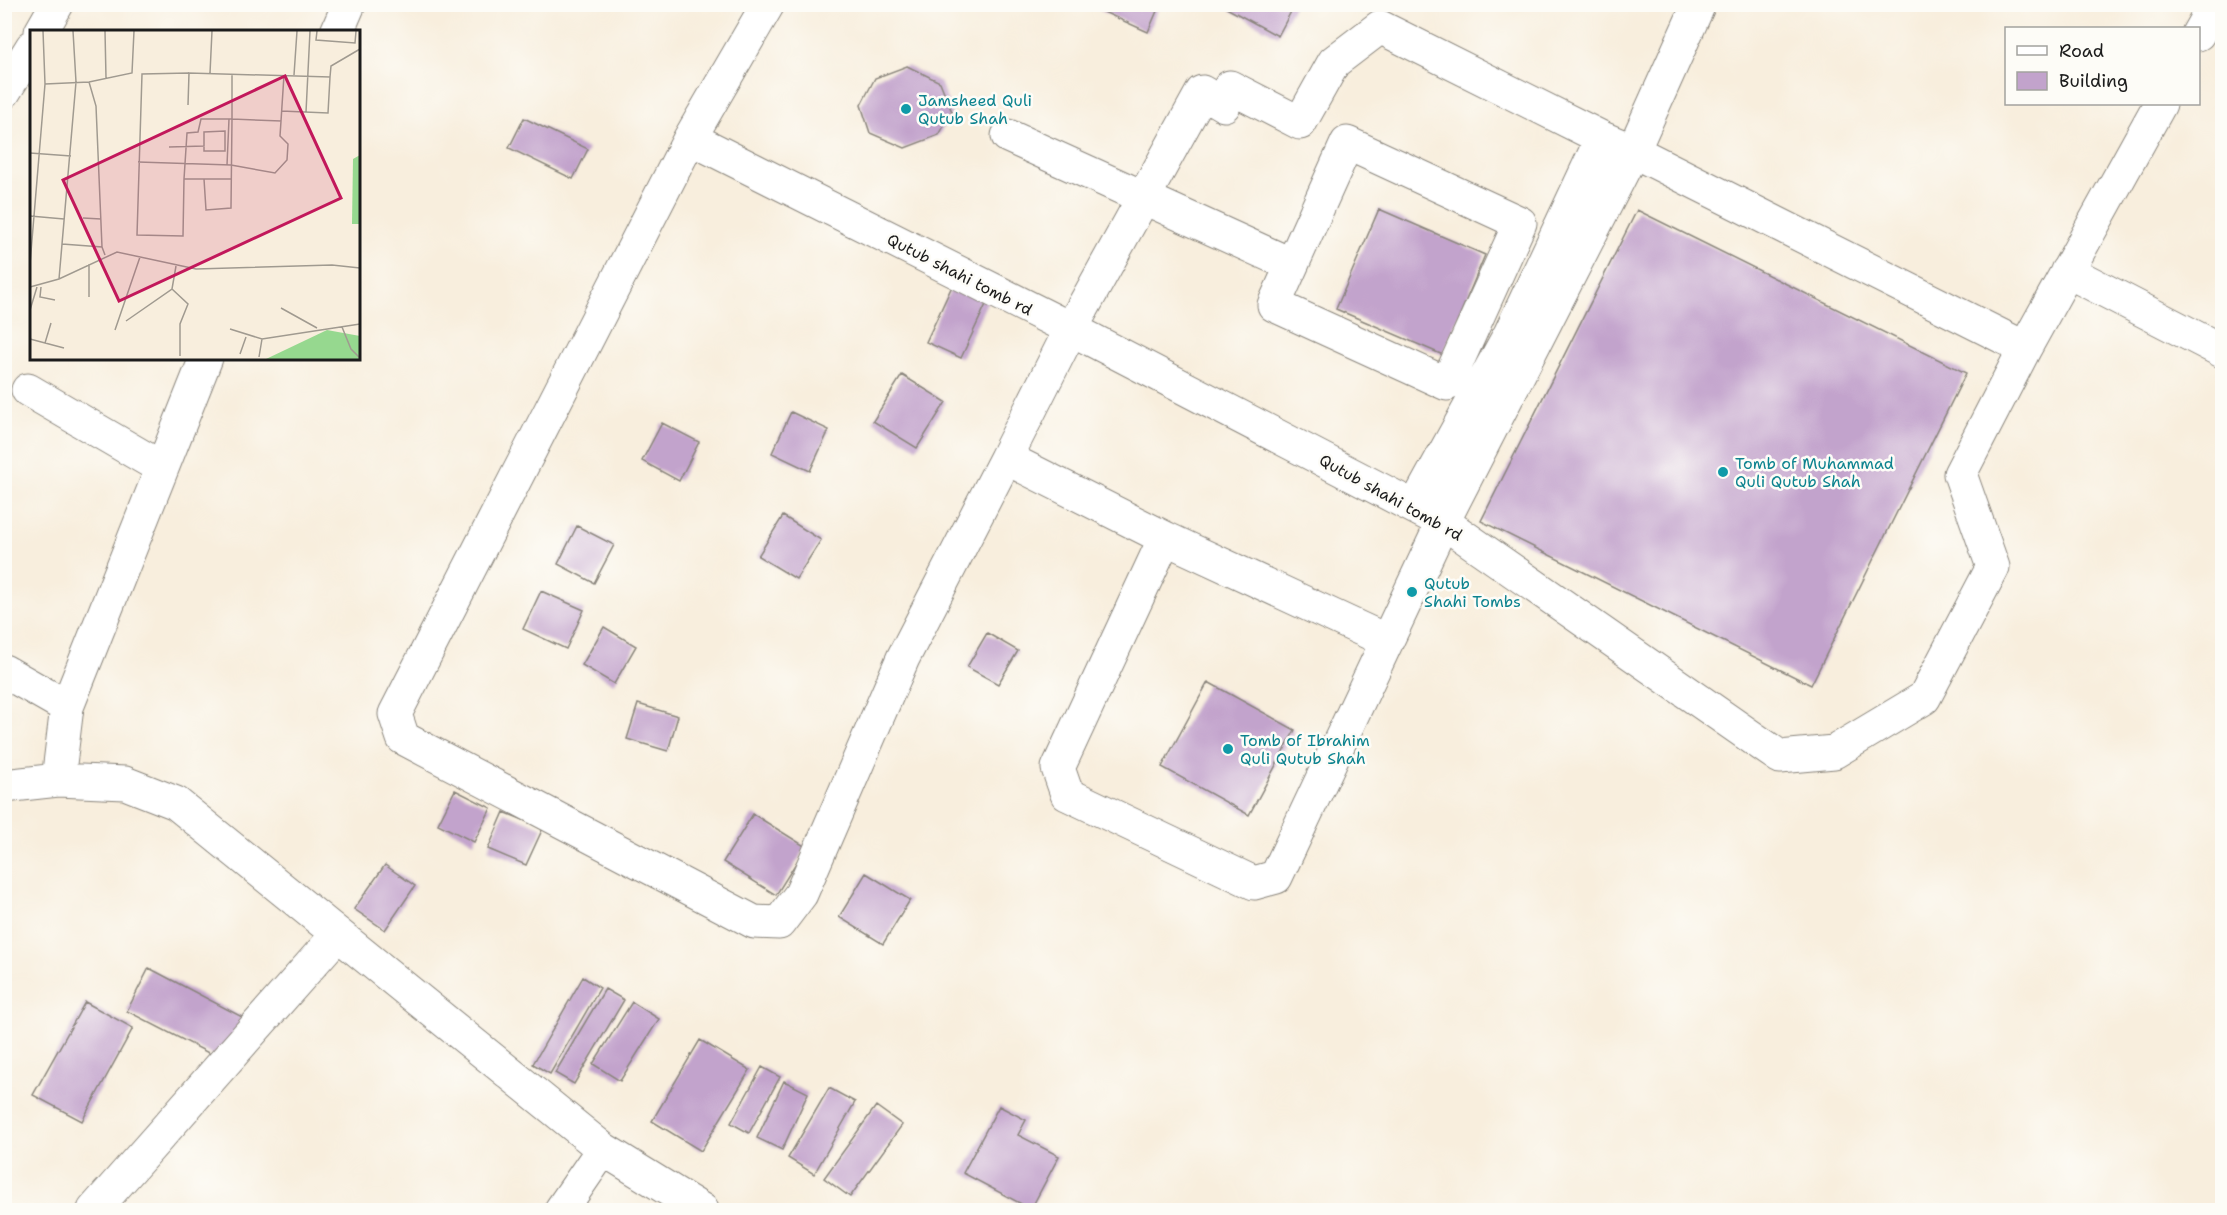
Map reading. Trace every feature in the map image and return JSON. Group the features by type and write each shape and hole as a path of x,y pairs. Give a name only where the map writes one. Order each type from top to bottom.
{"street":[{"path":"42,30 57,4"},
{"path":"338,30 349,4"},
{"path":"768,4 690,138 395,714 403,738 754,922 779,923 801,894 903,658 1071,329 1202,92 1224,105 1230,87 1300,123 1334,62 1380,27 2025,348"},
{"path":"1429,515 1633,151 1699,4"},
{"path":"2200,32 2215,4"},
{"path":"4,92 30,50"},
{"name":"Qutub shahi tomb rd","path":"690,138 1071,329 1429,515 1780,757 1834,752 1924,698 1993,567 1960,474 2025,348 2159,105"},
{"path":"1008,136 1292,265"},
{"path":"1165,538 1058,768 1067,794 1254,884 1276,877 1387,641 1429,515 1510,334 1602,138"},
{"path":"1347,143 1520,223 1447,384 1274,305 1292,265 1347,143"},
{"path":"2067,271 2223,351"},
{"path":"1477,318 1510,334"},
{"path":"58,780 67,707 205,360"},
{"path":"28,390 162,468"},
{"path":"1006,458 1165,538 1387,641"},
{"path":"4,671 67,707"},
{"path":"4,786 58,780 125,783 176,803 603,1149 702,1210"},
{"path":"94,1210 338,934"},
{"path":"561,1210 603,1149"}],"building":[{"path":"1086,4 1160,4 1148,32"},
{"path":"1219,4 1295,4 1278,36"},
{"name":"Jamsheed Quli Qutub Shah","path":"907,66 940,82 952,112 939,135 905,148 870,133 861,105 875,78"},
{"path":"524,118 588,149 573,179 509,148"},
{"path":"1379,209 1485,255 1443,355 1336,309"},
{"path":"1637,210 1966,373 1811,685 1481,521"},
{"path":"953,284 988,300 961,358 926,342"},
{"path":"902,375 946,402 917,448 873,421"},
{"path":"791,412 829,430 810,471 772,453"},
{"path":"662,423 699,442 679,481 642,461"},
{"path":"783,516 821,540 796,579 758,556"},
{"path":"577,526 614,545 594,583 558,564"},
{"path":"541,591 584,610 566,649 523,629"},
{"path":"604,627 636,646 614,684 582,665"},
{"path":"987,633 1018,651 998,684 967,667"},
{"name":"Tomb of Ibrahim Quli Qutub Shah","path":"1208,682 1295,730 1249,815 1162,767"},
{"path":"638,704 678,716 668,751 627,739"},
{"path":"455,790 491,808 474,842 438,824"},
{"path":"504,812 543,828 526,865 488,849"},
{"path":"753,814 806,847 776,895 723,862"},
{"path":"385,865 415,886 385,930 354,909"},
{"path":"866,873 910,900 883,944 839,917"},
{"path":"149,968 244,1018 222,1060 127,1011"},
{"path":"583,977 600,988 550,1074 533,1064"},
{"path":"605,989 624,1000 574,1084 555,1073"},
{"path":"85,1002 133,1028 82,1121 33,1095"},
{"path":"632,1002 659,1019 620,1081 593,1064"},
{"path":"700,1040 750,1070 701,1151 652,1121"},
{"path":"762,1067 780,1077 749,1133 731,1123"},
{"path":"784,1081 808,1093 782,1150 757,1138"},
{"path":"829,1088 855,1102 814,1174 788,1158"},
{"path":"876,1106 902,1125 850,1197 824,1178"},
{"path":"999,1106 1026,1120 1018,1135 1059,1156 1031,1209 963,1173"}],"place":[{"name":"Jamsheed Quli Qutub Shah","path":"906,109"},
{"name":"Tomb of Muhammad Quli Qutub Shah","path":"1723,472"},
{"name":"Qutub Shahi Tombs","path":"1412,592"},
{"name":"Tomb of Ibrahim Quli Qutub Shah","path":"1228,749"}]}
